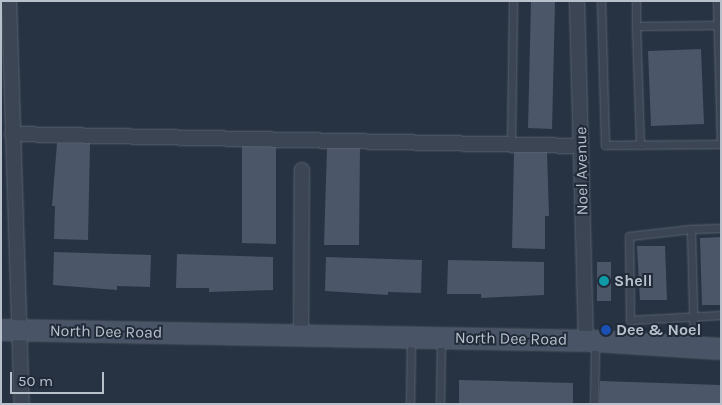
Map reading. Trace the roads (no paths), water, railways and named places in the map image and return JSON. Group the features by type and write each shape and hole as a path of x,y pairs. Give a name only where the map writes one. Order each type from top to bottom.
{"street":[{"path":"9,1 12,134 10,330 22,404"},
{"name":"Noel Avenue","path":"577,1 581,146 591,341"},
{"path":"12,134 581,146"},
{"path":"301,336 302,170"},
{"name":"North Dee Road","path":"10,330 591,341 721,350"}],"lane":[{"path":"511,144 513,1"},
{"path":"601,1 604,145 721,144 717,1"},
{"path":"636,1 640,144"},
{"path":"636,26 718,25"},
{"path":"721,228 691,229 628,236 630,320 695,318 721,315"},
{"path":"691,229 693,272 698,288 694,348"},
{"path":"692,254 701,254"},
{"path":"693,272 701,271"},
{"path":"410,404 412,338"},
{"path":"440,404 441,338"},
{"path":"591,341 594,404"}],"place":[{"name":"Shell","path":"604,281"},
{"name":"Dee & Noel","path":"606,330"}]}
